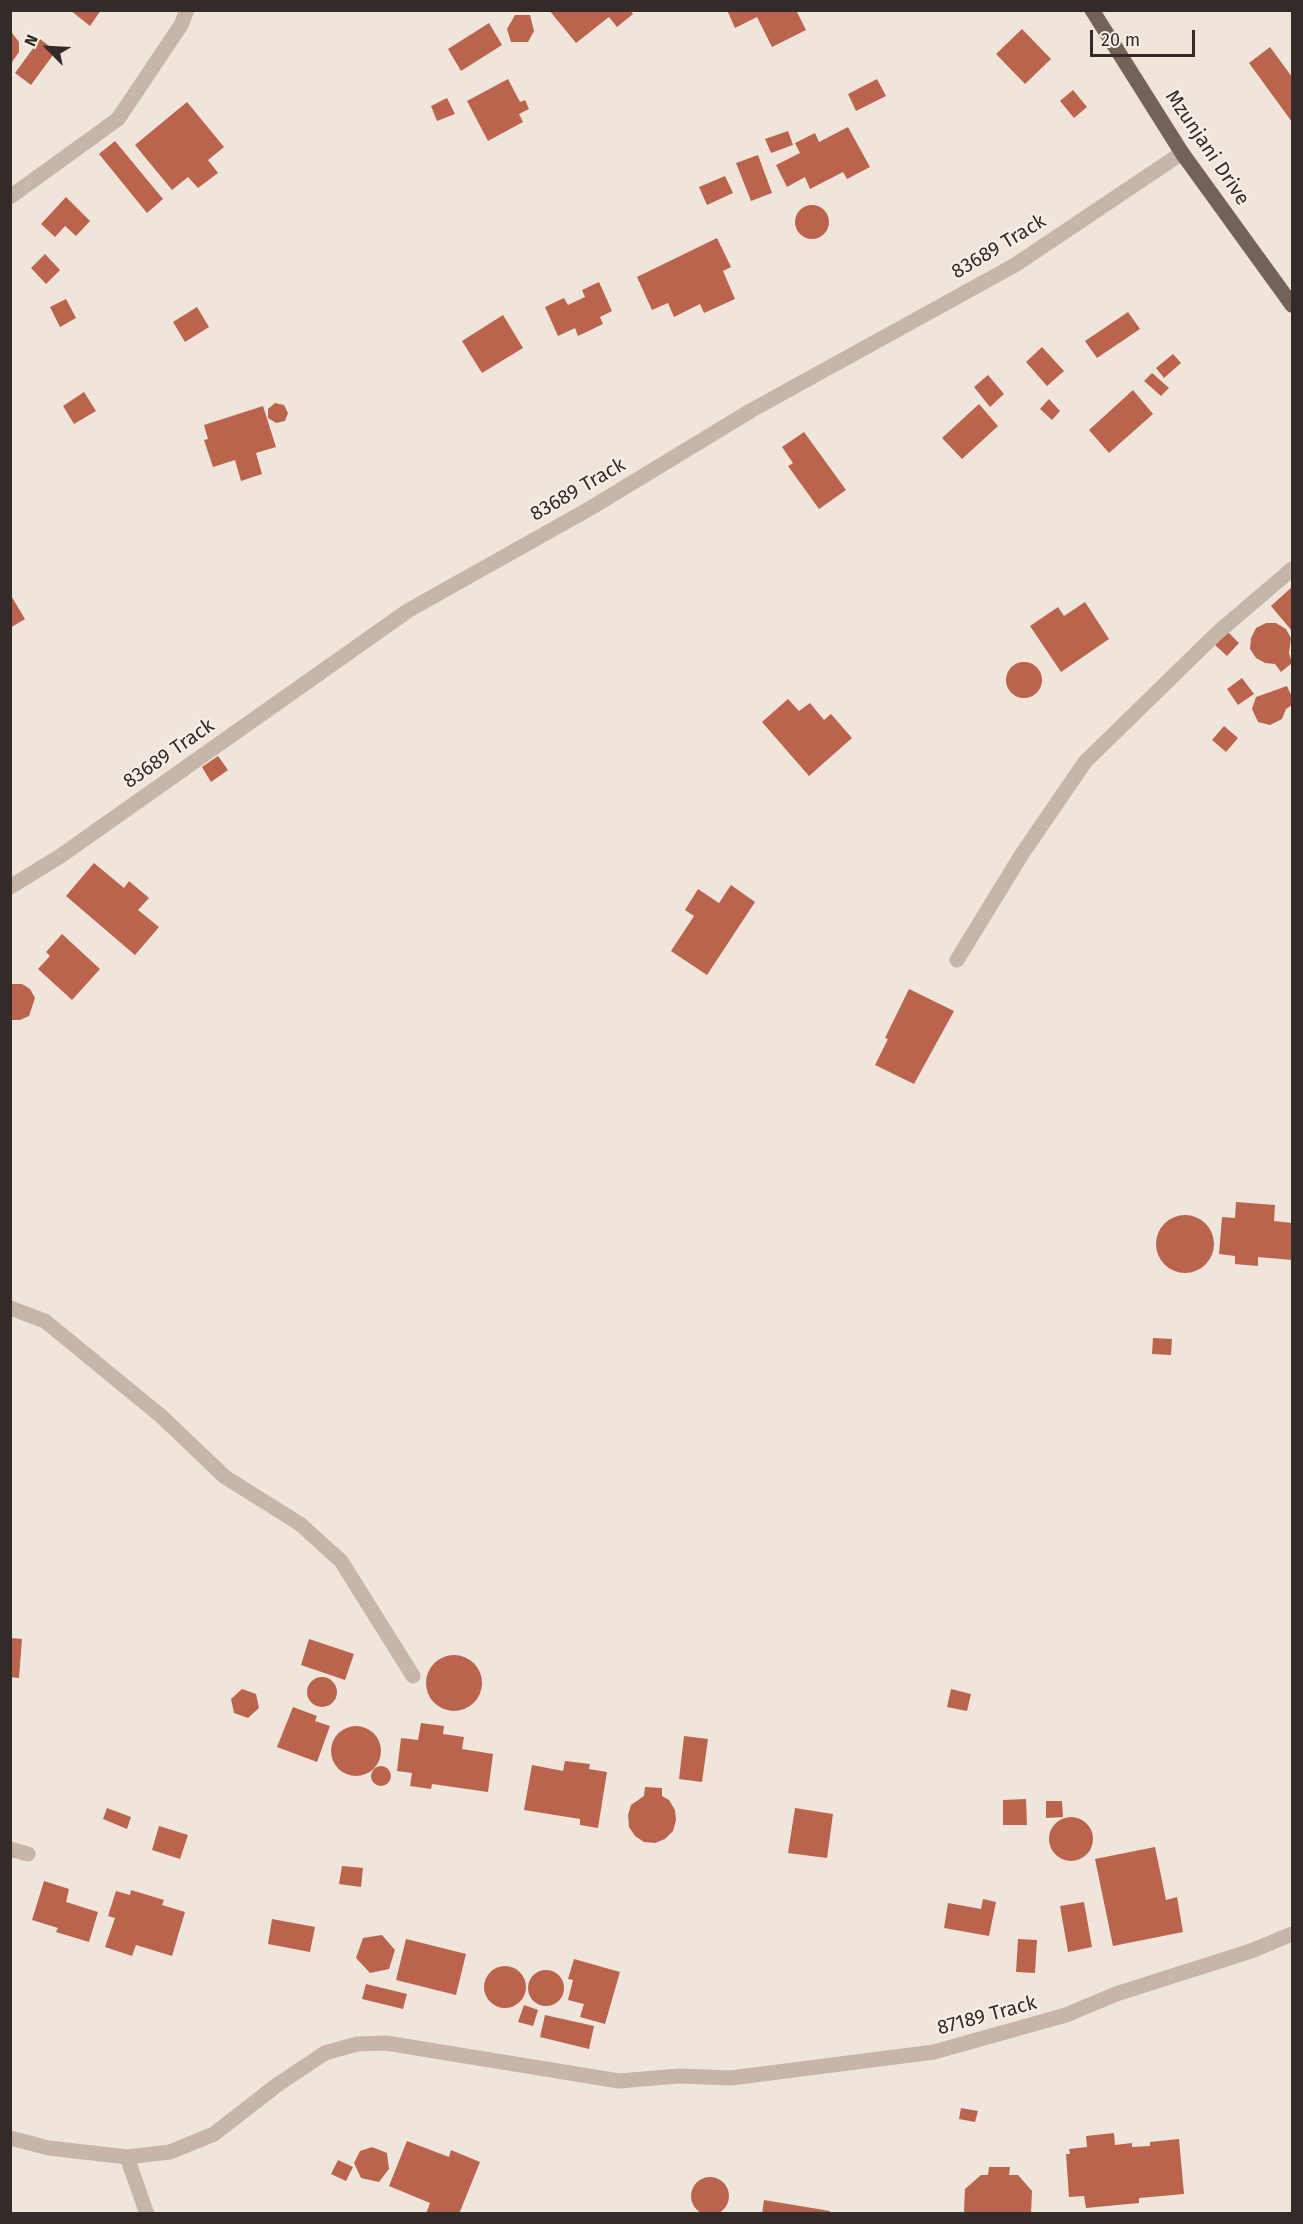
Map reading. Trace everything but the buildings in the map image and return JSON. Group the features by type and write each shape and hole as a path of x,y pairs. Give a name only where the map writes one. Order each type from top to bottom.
{"main road":[{"name":"Mzunjani Drive","path":"1092,10 1182,153 1293,305"}],"street":[{"path":"10,197 118,119 181,25 187,10"},
{"name":"83689 Track","path":"10,887 59,857 409,610 589,509 752,410 1015,265 1182,153"},
{"path":"957,960 1022,854 1085,762 1216,634 1293,569"},
{"path":"10,1308 45,1321 161,1416 225,1477 300,1524 341,1561 413,1676"},
{"path":"10,1849 28,1854"},
{"name":"87189 Track","path":"10,2138 49,2148 127,2157 170,2152 214,2134 277,2085 325,2053 357,2044 386,2043 619,2081 679,2076 731,2078 934,2052 995,2037 1066,2015 1116,1994 1251,1951 1293,1934"},
{"path":"127,2157 147,2214"}]}
